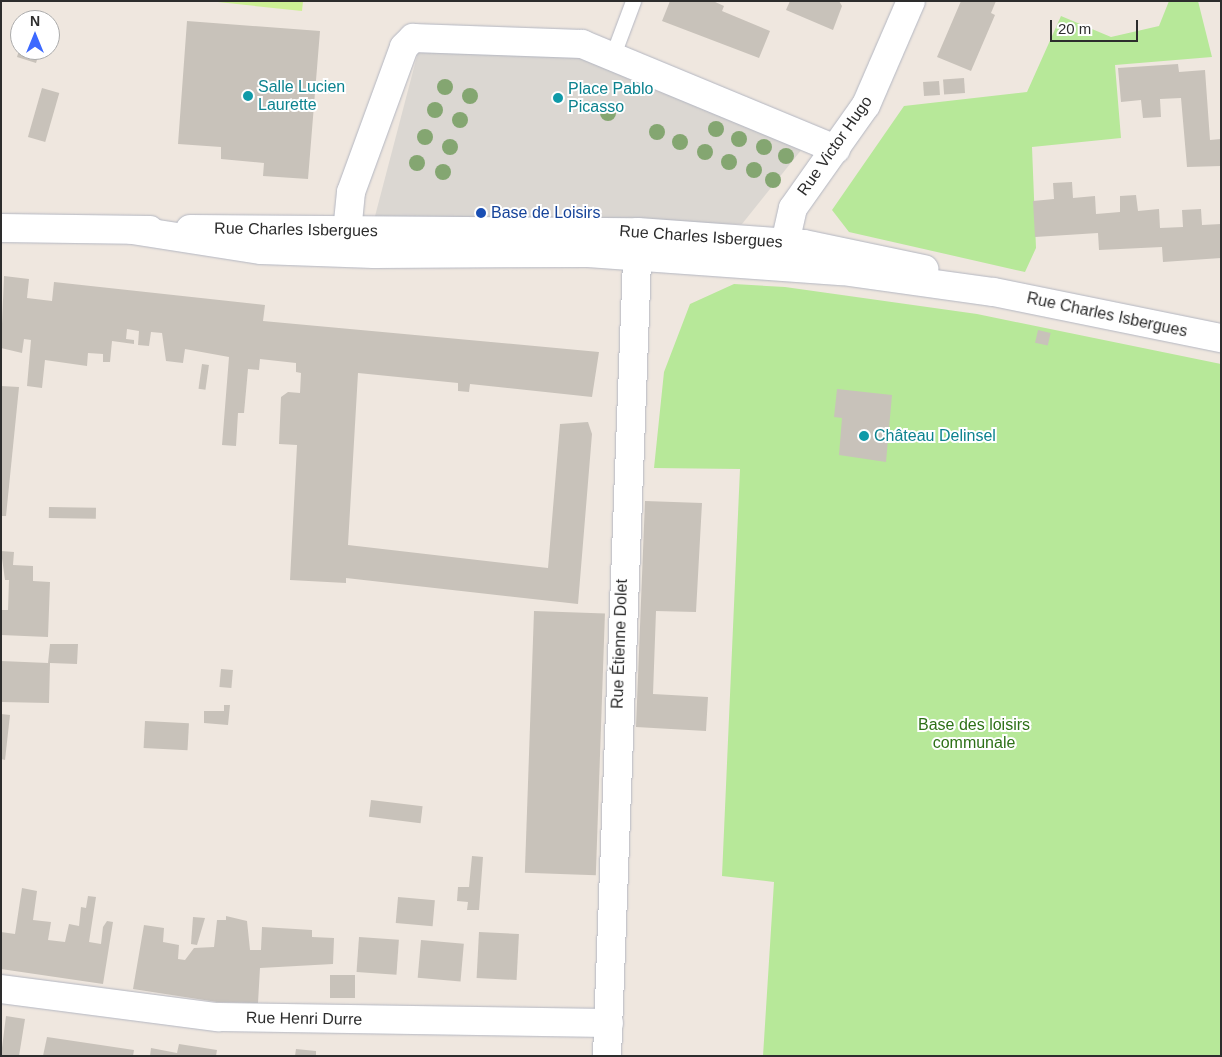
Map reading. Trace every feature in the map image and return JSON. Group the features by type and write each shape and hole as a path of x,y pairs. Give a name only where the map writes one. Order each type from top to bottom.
{"street":[{"name":"Rue Victor Hugo","path":"781,254 798,199 836,150 879,81 911,1"},
{"path":"345,243 351,192 404,47 414,38 568,42 612,57 836,150"},
{"name":"Rue Charles Isbergues","path":"1,228 132,230 233,248 345,243 637,244 781,254 994,292 1221,338"},
{"name":"Rue Étienne Dolet","path":"607,1056 637,244"},
{"name":"Rue Henri Durre","path":"1,989 218,1017 609,1023"}],"lane":[{"path":"612,57 633,1"}],"green space":[{"path":"208,1 303,1 302,11"},
{"path":"1169,1 1198,1 1212,57 1115,65 1121,138 1032,147 1036,248 1025,272 849,232 832,210 904,106 1027,92 1061,16 1111,37 1159,26"},
{"name":"Base des loisirs communale","path":"734,284 785,287 977,314 1221,364 1221,1056 763,1056 774,882 722,876 740,469 654,468 664,372 690,304"}],"shaded area":[{"name":"Place Pablo Picasso","path":"422,37 562,41 810,139 742,224 374,220"}],"building":[{"path":"670,1 713,1 724,6 722,11 770,31 759,58 662,21"},
{"path":"790,1 839,1 842,6 833,30 786,10"},
{"path":"961,1 996,1 991,13 995,15 971,71 937,57"},
{"name":"Salle Lucien Laurette","path":"187,21 320,31 308,179 263,176 264,163 221,159 221,147 178,144"},
{"path":"26,60 37,60 36,63"},
{"path":"1178,64 1179,72 1205,70 1210,140 1221,139 1221,166 1187,167 1181,98 1160,99 1161,117 1143,118 1141,100 1121,102 1118,68"},
{"path":"964,78 965,93 944,94 943,79"},
{"path":"939,81 940,95 924,96 923,82"},
{"path":"42,88 59,93 45,142 28,137"},
{"path":"1072,182 1073,198 1095,196 1096,214 1120,212 1120,196 1136,195 1138,211 1159,209 1160,228 1183,227 1182,210 1201,209 1202,225 1221,224 1221,258 1163,262 1162,247 1099,250 1098,233 1035,237 1033,201 1054,199 1053,183"},
{"path":"4,276 29,279 27,298 52,301 54,282 265,305 263,321 599,352 592,397 470,384 469,392 458,391 458,383 358,373 348,545 548,568 560,424 588,422 592,434 578,604 346,578 346,583 290,580 297,445 279,444 281,397 288,392 300,393 301,373 296,372 296,363 260,359 259,370 248,369 244,413 238,413 236,446 222,445 229,357 185,349 183,363 166,361 162,333 151,332 149,346 138,345 139,331 127,329 126,339 134,340 134,344 112,341 110,362 103,362 103,354 88,353 87,366 45,360 42,388 27,386 31,340 24,339 22,353 1,348"},
{"path":"1038,330 1051,333 1048,346 1035,343"},
{"path":"202,364 209,365 205,390 199,389"},
{"path":"1,386 19,387 6,516 1,516"},
{"name":"Château Delinsel","path":"837,389 892,395 886,462 839,455 842,418 834,417"},
{"path":"645,501 702,503 696,612 656,611 653,694 708,697 706,731 636,727"},
{"path":"49,507 96,508 96,519 49,518"},
{"path":"1,551 14,552 13,565 33,566 33,581 50,582 48,637 1,635 1,610 8,610 9,580 5,580"},
{"path":"534,611 605,613 596,875 525,873"},
{"path":"50,644 78,644 77,664 50,663 49,703 1,702 1,661 48,663"},
{"path":"221,669 233,670 231,688 219,687"},
{"path":"224,705 230,705 228,725 204,723 204,711 224,711"},
{"path":"1,714 10,715 5,760 1,759"},
{"path":"145,721 189,723 188,750 144,748"},
{"path":"371,800 423,806 421,823 369,817"},
{"path":"472,856 483,857 479,910 467,910 468,902 457,901 458,887 469,887"},
{"path":"22,888 37,891 33,920 51,922 48,940 65,942 69,924 79,926 81,907 86,908 88,896 96,897 89,942 101,944 103,927 107,921 113,922 103,984 1,969 1,932 15,934"},
{"path":"398,897 435,900 433,926 396,923"},
{"path":"226,916 247,921 250,950 261,950 262,927 312,930 312,937 334,938 333,964 260,968 258,1003 217,1002 133,989 144,925 164,928 163,942 179,945 178,959 185,960 194,948 214,947 217,920 226,920"},
{"path":"193,917 205,918 197,945 191,944"},
{"path":"479,932 519,934 517,980 477,978"},
{"path":"359,937 399,940 396,975 357,972"},
{"path":"421,940 464,944 461,982 418,978"},
{"path":"330,975 355,975 355,998 330,998"},
{"path":"6,1016 25,1019 19,1056 1,1056"},
{"path":"47,1037 134,1050 133,1056 43,1056"},
{"path":"179,1044 217,1050 216,1056 150,1056 151,1048 177,1053"},
{"path":"296,1049 316,1051 316,1056 295,1056"}],"place":[{"name":"Salle Lucien Laurette","path":"248,96"},
{"name":"Place Pablo Picasso","path":"558,98"},
{"name":"Base de Loisirs","path":"481,213"},
{"name":"Château Delinsel","path":"864,436"}]}
